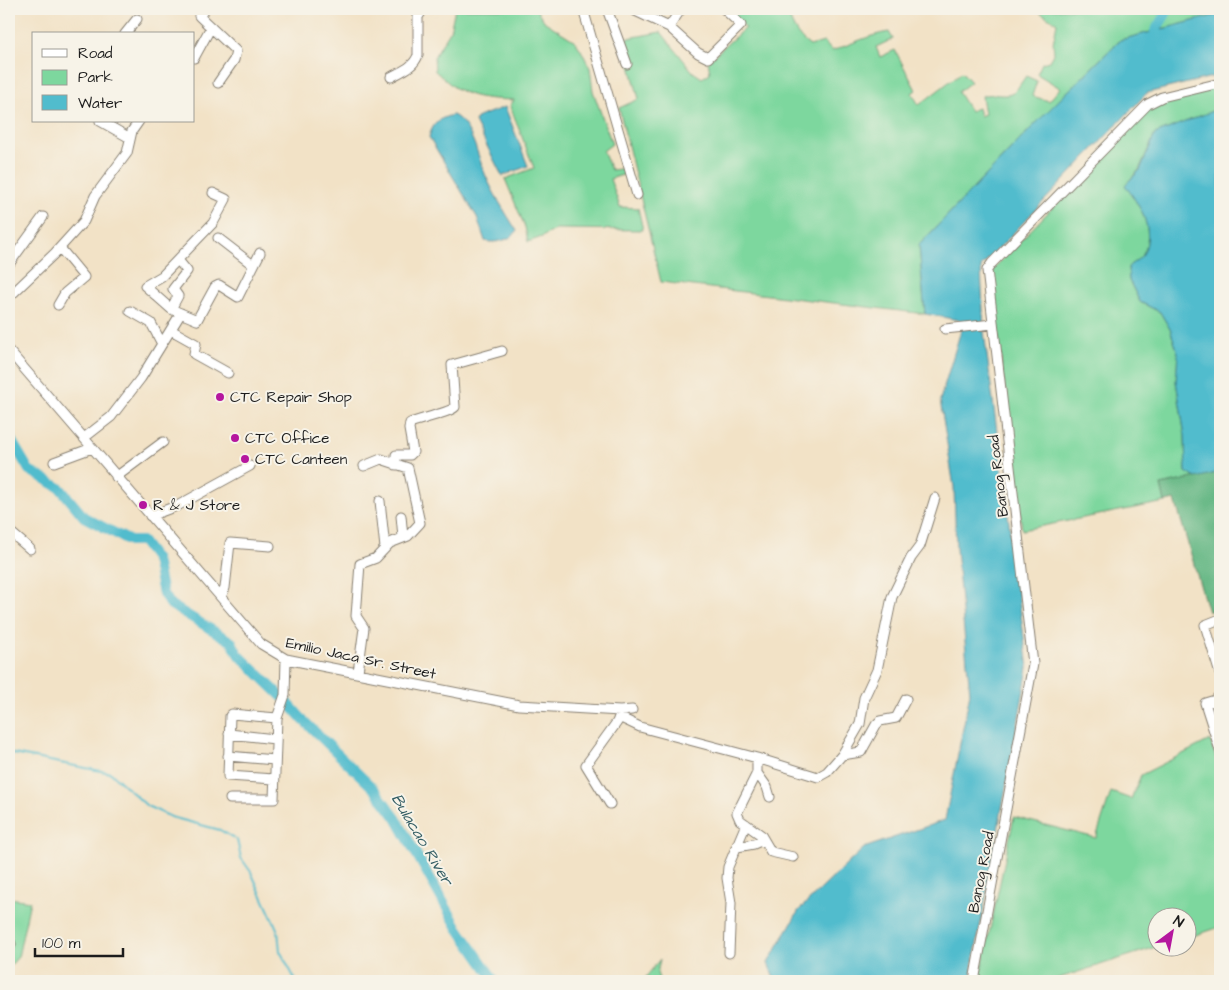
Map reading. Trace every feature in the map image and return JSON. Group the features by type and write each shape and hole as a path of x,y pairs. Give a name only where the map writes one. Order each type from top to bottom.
{"street":[{"path":"391,77 412,66 416,60 418,55 418,17 423,9"},
{"path":"582,9 637,195"},
{"path":"607,9 627,64"},
{"path":"631,9 669,27 698,53 708,58 741,25 724,9"},
{"path":"669,27 682,9"},
{"path":"201,10 199,16 236,51 234,60 218,83"},
{"path":"127,32 137,19"},
{"path":"195,56 211,27"},
{"name":"Banog Road","path":"974,981 1033,664 989,325 986,275 992,263 1148,104 1162,97 1220,83"},
{"path":"102,122 130,138"},
{"path":"9,297 60,248 84,221 95,196 127,153 130,138 138,122"},
{"path":"213,193 226,199 226,203 214,223 162,276 145,286 170,308 197,320 215,287 219,285 238,297 260,254"},
{"path":"9,264 43,217"},
{"path":"218,238 253,265"},
{"path":"58,305 66,294 84,277 60,248"},
{"path":"170,308 178,296 173,289 187,271 178,260"},
{"path":"130,311 151,323 162,344"},
{"path":"84,438 111,417 141,378 181,314"},
{"path":"945,329 989,325"},
{"path":"171,330 196,344 194,354 228,373"},
{"name":"Emilio Jaca Sr. Street","path":"9,351 261,644 286,659 520,705 620,714 632,710"},
{"path":"396,465 396,454 410,455 413,452 409,429 410,423 454,409 452,365 502,351"},
{"path":"116,477 163,442"},
{"path":"54,462 92,448"},
{"path":"358,672 364,628 356,616 359,567 362,563 376,558 384,548 419,526 420,520 409,470 380,459 364,466"},
{"path":"150,516 179,506 250,466"},
{"path":"610,804 586,765 620,714 640,727 757,758 818,777 827,772 842,756 860,724 864,698 877,670 892,597 911,558 920,546 935,498"},
{"path":"380,501 384,548"},
{"path":"401,516 404,537"},
{"path":"9,531 30,549"},
{"path":"221,597 226,588 230,542 270,546"},
{"path":"1220,618 1205,625 1217,654 1220,674"},
{"path":"230,799 272,800 275,798 276,718 285,695 286,659"},
{"path":"1220,718 1217,697 1205,702 1220,750"},
{"path":"842,756 861,752 876,725 880,721 896,718 906,699"},
{"path":"274,779 228,776 228,756 231,714 276,718"},
{"path":"229,734 275,739"},
{"path":"228,756 275,760"},
{"path":"757,758 756,773 737,813 740,820 757,831 771,852 793,857"},
{"path":"756,773 767,787 770,797"},
{"path":"729,953 731,903 727,878 729,862 746,824"},
{"path":"737,847 754,844 763,840"},
{"path":"9,939 11,944 9,949"}],"green space":[{"path":"455,9 536,9 545,22 575,41 590,68 593,91 612,144 603,151 611,170 627,168 629,173 610,179 620,207 638,208 643,230 556,229 528,242 525,227 505,179 534,168 510,106 514,100 480,97 464,93 435,71 434,57 450,31"},
{"path":"725,9 787,9 790,20 805,42 810,46 824,42 832,51 867,37 889,32 893,39 876,47 880,57 895,50 916,90 912,93 919,105 962,72 971,82 958,92 970,111 978,108 980,116 985,114 982,96 1013,93 1026,76 1037,81 1032,96 1049,101 1060,88 1037,74 1042,63 1049,61 1054,52 1053,43 1057,23 1038,11 1039,9 1220,9 1220,14 1120,40 1043,116 919,245 925,314 661,282 619,108 639,99 623,39 661,32 693,72 702,78 710,73 708,61 745,28"},
{"path":"1220,86 1220,108 1155,134 1139,170 1125,185 1140,209 1147,226 1148,235 1147,245 1143,254 1128,267 1129,280 1140,302 1160,312 1170,329 1178,353 1176,381 1185,436 1186,472 1196,478 1161,485 1165,502 1022,530 991,275 993,269 1154,103"},
{"path":"1220,472 1220,608 1208,612 1175,500 1165,502 1161,485"},
{"path":"1210,740 1220,770 1220,927 1196,935 1196,908 1146,908 1146,950 1050,981 979,981 1014,817 1096,838 1111,792 1131,799 1141,775"},
{"path":"9,898 30,901 18,957 9,967"},
{"path":"660,959 657,973 660,981 643,981"}],"water":[{"path":"1220,14 1220,75 1147,93 981,267 984,332 1028,668 970,981 775,981 768,963 799,910 864,848 945,820 970,693 956,549 954,487 940,400 962,327 959,320 925,314 919,245 1043,116 1120,40"},
{"path":"505,107 528,166 502,176 475,122 478,117"},
{"path":"1220,108 1220,472 1196,478 1186,472 1185,436 1176,381 1178,353 1170,329 1160,312 1140,302 1129,280 1128,267 1143,254 1147,245 1148,235 1147,226 1140,209 1125,185 1140,170 1155,134"},
{"path":"453,115 464,124 468,131 490,185 517,231 507,239 493,242 485,241 477,217 429,137 432,128 437,122"}],"waterway":[{"path":"1155,31 1166,14 1166,9"},
{"name":"Bulacao River","path":"9,436 29,470 60,488 84,517 130,541 142,541 156,560 163,594 171,605 232,642 238,654 282,697"},
{"name":"Bulacao River","path":"289,704 375,790 396,818 458,928 495,981"},
{"path":"9,753 111,773 147,806 171,817 220,830 237,840 241,858 251,872 278,931 280,951 296,981"}],"place":[{"name":"CTC Repair Shop","path":"220,397"},
{"name":"CTC Office","path":"235,438"},
{"name":"CTC Canteen","path":"245,459"},
{"name":"R & J Store","path":"143,505"}]}
